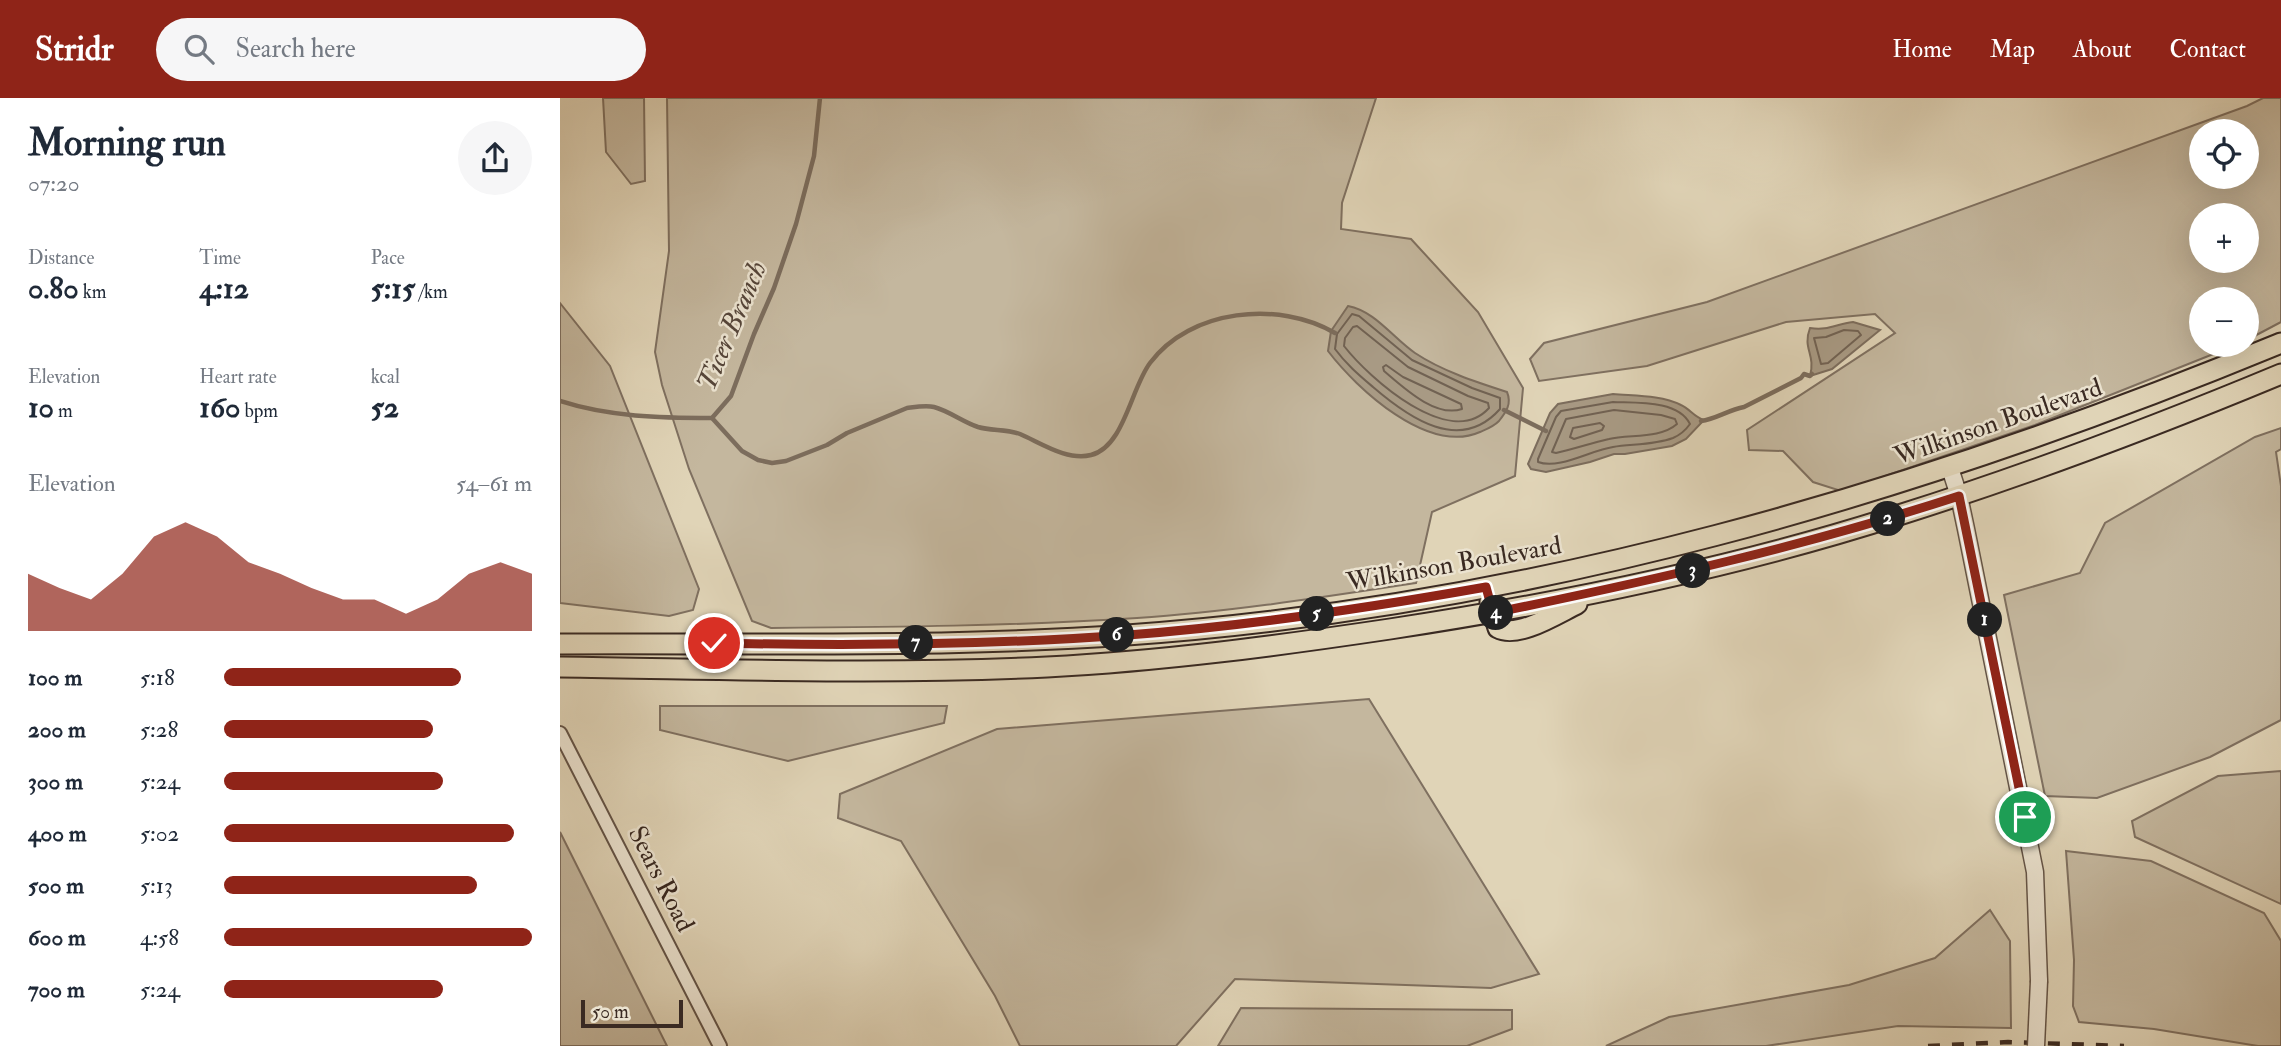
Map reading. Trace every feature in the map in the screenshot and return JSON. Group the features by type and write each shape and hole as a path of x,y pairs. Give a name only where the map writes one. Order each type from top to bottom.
{"main road":[{"name":"Wilkinson Boulevard","path":"560,644 896,644 1128,635 1307,616 1486,587 1714,536 1950,468 2155,395 2281,343"},
{"path":"1486,587 1498,628 1504,632 1512,632 1530,627 1604,591 1721,564 1894,517 1959,496 2176,418 2281,374"},
{"name":"Wilkinson Boulevard","path":"560,667 874,671 1049,667 1250,650 1493,613"},
{"path":"729,669 730,643"}],"street":[{"path":"1950,468 1959,496 2035,872 2039,981 2036,1046"},
{"name":"Sears Road","path":"560,733 720,1046"}],"shaded area":[{"path":"603,98 644,98 645,181 631,184 606,152"},
{"path":"667,98 1376,98 1342,203 1341,229 1411,239 1478,312 1523,388 1515,476 1432,512 1416,583 1242,608 1091,621 771,628 752,621 689,469 662,385 655,352 669,251"},
{"path":"2263,98 2281,98 2281,322 2259,334 2259,287 2189,287 2189,357 2206,357 2035,425 1841,491 1813,482 1783,451 1749,450 1747,430 1895,333 1875,314 1786,322 1647,366 1539,381 1530,359 1544,343 1707,302 2189,127 2189,189 2259,189 2259,119 2211,119"},
{"path":"560,303 610,366 699,589 693,610 669,616 560,603"},
{"path":"2281,428 2281,449 2276,452 2281,486 2281,720 2210,757 2097,798 2045,796 2004,595 2080,573 2105,523 2255,437"},
{"path":"1369,699 1539,974 1491,988 1235,979 1176,1046 1020,1046 995,996 901,841 838,818 840,794 997,729"},
{"path":"660,706 947,706 944,723 788,761 660,730"},
{"path":"2281,771 2281,904 2135,837 2132,821 2218,776"},
{"path":"560,832 667,1046 560,1046"},
{"path":"2066,851 2151,861 2264,913 2281,941 2281,1046 2258,1046 2154,1029 2079,1022 2073,1006 2074,960"},
{"path":"1990,910 2010,941 2011,1028 1898,1026 1766,1046 1606,1046 1669,1017 1849,985 1935,958"},
{"path":"1241,1008 1512,1010 1512,1029 1467,1046 1218,1046"}],"water":[{"path":"1348,306 1367,313 1407,347 1436,365 1507,392 1509,404 1502,418 1488,429 1460,437 1438,434 1395,414 1357,383 1328,351 1331,331"},
{"path":"1853,322 1880,330 1832,369 1810,376 1811,362 1807,341 1810,328 1827,328"},
{"path":"1613,394 1665,399 1704,420 1686,439 1672,446 1614,454 1546,472 1531,469 1528,464 1550,413 1558,404"}],"waterway":[{"name":"Ticer Branch","path":"560,401 616,413 712,418 731,396 796,224 814,156 820,98"},
{"path":"712,418 742,451 758,460 772,463 786,461 827,445 847,433 907,408 924,406 940,409 978,427 1020,434 1073,456 1091,455 1102,450 1119,429 1150,363 1167,345 1188,331 1211,321 1236,315 1262,314 1288,316 1335,333"},
{"path":"1701,421 1744,407 1804,374 1812,374"},
{"path":"1504,410 1546,431"}],"railway":[{"path":"1928,1046 2008,1042 2124,1046"}],"route":[{"path":"714,643 883,644 1128,635 1307,616 1486,587 1493,613 1721,564 1894,517 1959,496 2025,817"}]}
